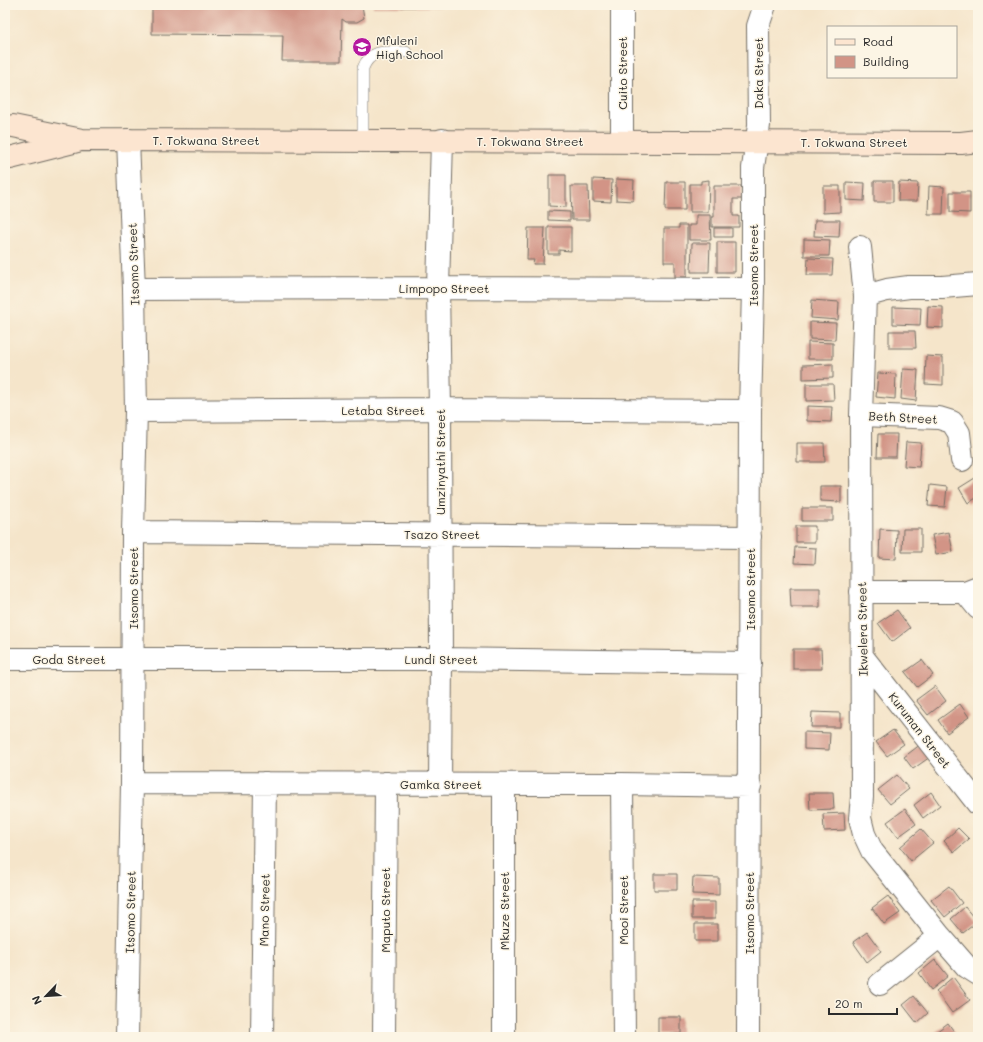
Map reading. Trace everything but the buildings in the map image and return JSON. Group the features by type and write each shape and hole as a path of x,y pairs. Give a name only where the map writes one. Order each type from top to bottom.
{"street":[{"name":"Cuito Street","path":"622,5 622,141"},
{"name":"Daka Street","path":"757,142 759,125 758,26 765,5"},
{"name":"T. Tokwana Street","path":"9,121 82,140 442,140 961,143 978,141"},
{"path":"7,161 14,148 15,137 9,121"},
{"name":"T. Tokwana Street","path":"7,161 82,140"},
{"name":"Itsomo Street","path":"127,1037 132,783 133,532 136,411 134,289 128,140"},
{"name":"Umzinyathi Street","path":"440,784 441,534 438,288 442,140"},
{"name":"Itsomo Street","path":"748,1037 750,411 753,289 753,160 757,142"},
{"name":"Ikwelera Street","path":"860,247 865,296 861,415 862,797 860,818 864,834 876,857 940,936 968,967 978,974"},
{"path":"865,296 887,290 910,287 942,287 978,284"},
{"name":"Limpopo Street","path":"134,289 753,289"},
{"name":"Letaba Street","path":"136,411 440,409 750,411"},
{"name":"Beth Street","path":"861,415 939,418 952,422 959,433 962,460"},
{"name":"Tsazo Street","path":"133,532 750,537"},
{"path":"861,592 974,596"},
{"name":"Kuruman Street","path":"862,656 978,804"},
{"name":"Lundi Street","path":"133,659 441,658 750,663"},
{"name":"Goda Street","path":"5,659 133,659"},
{"name":"Gamka Street","path":"132,783 622,784 750,786"},
{"name":"Mano Street","path":"262,1037 265,783"},
{"name":"Maputo Street","path":"384,1037 386,783"},
{"name":"Mkuze Street","path":"504,784 504,1037"},
{"name":"Mooi Street","path":"622,784 624,1037"},
{"path":"880,984 940,936"}],"lane":[{"path":"363,141 363,68 370,57 376,54 382,52 406,52"}],"place":[{"name":"Mfuleni High School","path":"362,47"}]}
